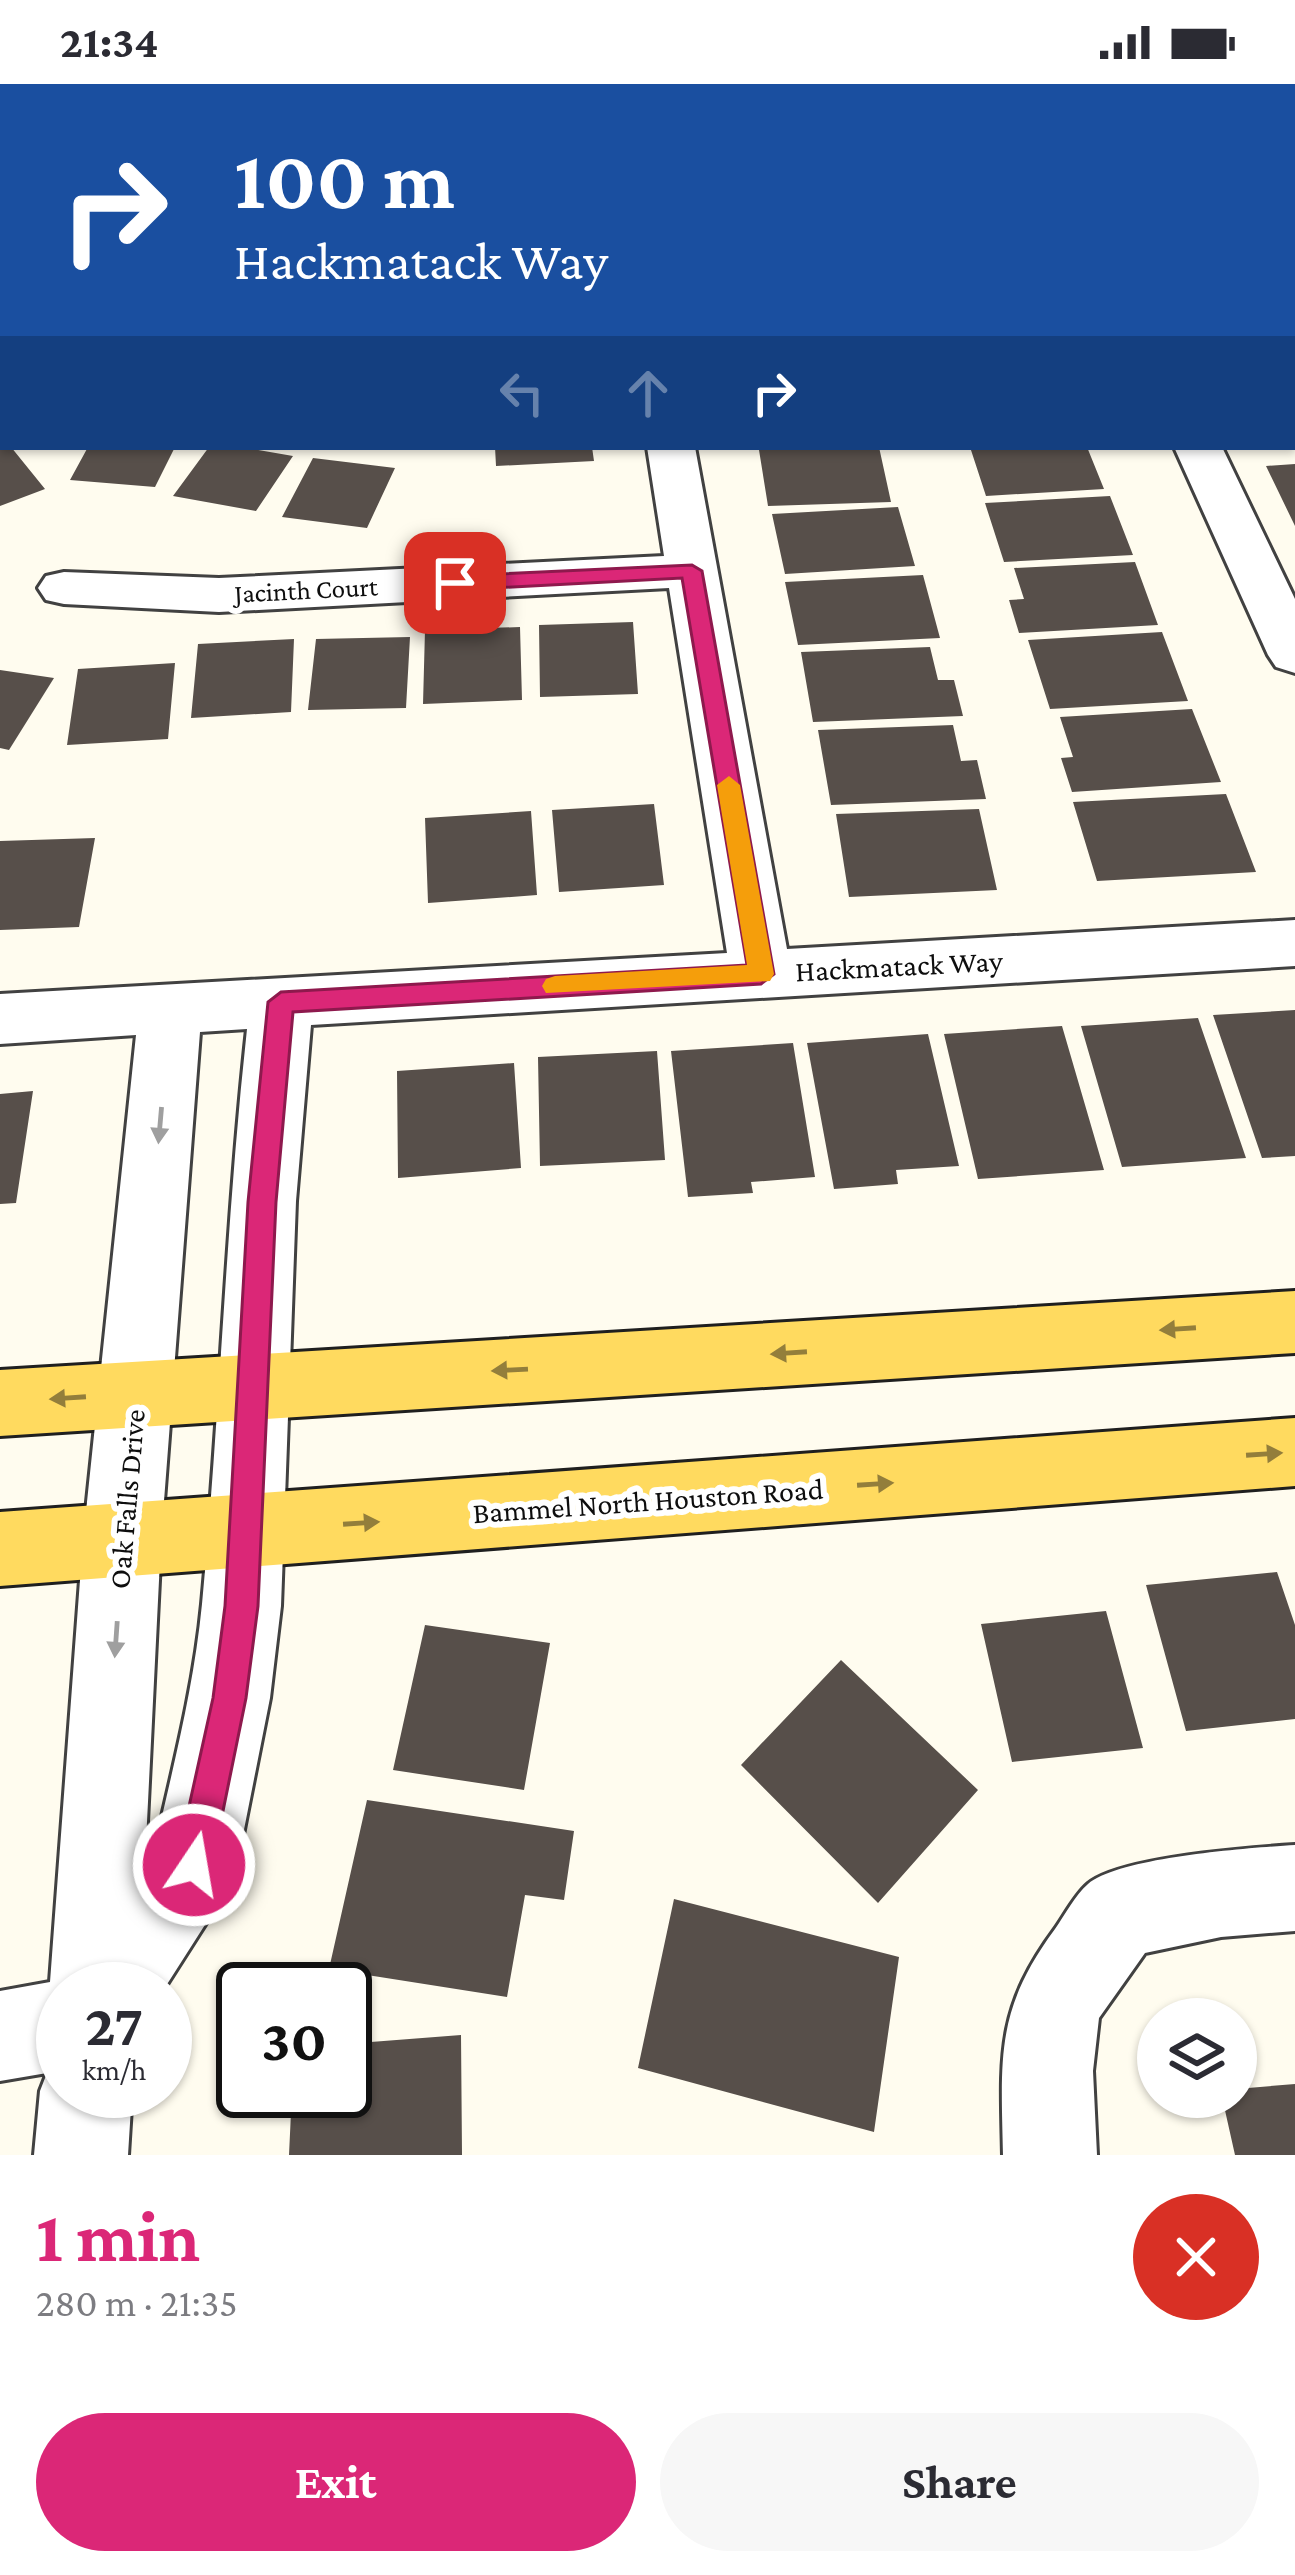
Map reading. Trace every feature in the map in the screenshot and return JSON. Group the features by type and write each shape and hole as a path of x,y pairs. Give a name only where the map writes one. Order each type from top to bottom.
{"main road":[{"path":"0,1403 1294,1327"},
{"name":"Bammel North Houston Road","path":"0,1549 1295,1452"}],"street":[{"path":"672,450 761,974"},
{"path":"1199,450 1295,655"},
{"name":"Jacinth Court","path":"64,588 219,595 692,571"},
{"name":"Hackmatack Way","path":"0,1019 1295,943"},
{"path":"130,1962 194,1865 230,1698 241,1606 262,1202 281,1002"},
{"name":"Oak Falls Drive","path":"96,1962 122,1540 170,1009"},
{"path":"1050,2155 1047,2071 1056,2002 1120,1914 1221,1894 1295,1888"},
{"path":"0,2036 36,2030"},
{"path":"81,2155 84,2118"}],"building":[{"path":"0,450 13,450 45,489 0,506"},
{"path":"86,450 174,450 155,487 70,480"},
{"path":"207,450 293,456 256,511 173,496"},
{"path":"495,450 592,450 594,461 496,466"},
{"path":"759,450 880,450 891,502 768,506"},
{"path":"971,450 1088,450 1104,489 986,496"},
{"path":"313,458 395,468 367,528 282,517"},
{"path":"1295,464 1295,526 1266,466"},
{"path":"1110,496 1133,555 1004,562 985,503"},
{"path":"898,507 915,566 785,574 772,514"},
{"path":"1135,562 1158,625 1019,633 1009,600 1024,599 1014,568"},
{"path":"923,575 940,638 798,645 785,582"},
{"path":"633,622 638,694 540,697 539,625"},
{"path":"520,627 522,700 423,704 425,630"},
{"path":"1162,632 1188,701 1050,709 1028,640"},
{"path":"410,637 406,708 308,710 316,639"},
{"path":"294,639 291,712 191,718 198,644"},
{"path":"930,647 938,680 954,680 963,716 813,722 801,652"},
{"path":"175,663 168,739 67,745 78,669"},
{"path":"0,670 54,678 9,750 0,748"},
{"path":"1192,709 1221,782 1072,792 1061,758 1073,757 1060,717"},
{"path":"953,725 961,761 977,760 986,799 831,805 818,730"},
{"path":"1226,794 1256,872 1097,881 1073,802"},
{"path":"654,804 664,885 559,892 552,810"},
{"path":"979,809 997,890 849,897 836,814"},
{"path":"531,811 537,895 428,903 425,818"},
{"path":"95,838 79,927 0,930 0,841"},
{"path":"1295,1010 1295,1156 1262,1158 1213,1015"},
{"path":"1198,1018 1246,1158 1122,1167 1081,1026"},
{"path":"1062,1026 1104,1170 978,1179 944,1034"},
{"path":"928,1034 959,1166 896,1170 898,1184 834,1189 807,1043"},
{"path":"793,1043 815,1177 751,1182 753,1193 688,1197 671,1051"},
{"path":"657,1051 665,1160 540,1166 538,1057"},
{"path":"514,1063 521,1168 398,1178 397,1071"},
{"path":"33,1091 16,1203 0,1204 0,1094"},
{"path":"1277,1572 1295,1625 1295,1719 1186,1731 1146,1585"},
{"path":"1106,1611 1143,1748 1012,1762 981,1624"},
{"path":"425,1625 550,1643 524,1790 393,1770"},
{"path":"841,1660 978,1790 878,1903 741,1765"},
{"path":"367,1800 574,1831 564,1900 525,1895 507,1997 372,1976 372,1962 331,1962"},
{"path":"674,1899 899,1957 874,2132 638,2068"},
{"path":"461,2035 462,2155 289,2155 291,2118 372,2118 372,2042"},
{"path":"1295,2084 1295,2155 1235,2155 1227,2118 1257,2118 1257,2087"}],"slow traffic":[{"path":"555,986 761,974 729,785"}],"route":[{"path":"194,1865 230,1698 241,1606 262,1202 281,1002 761,974 692,571 455,583"}]}
